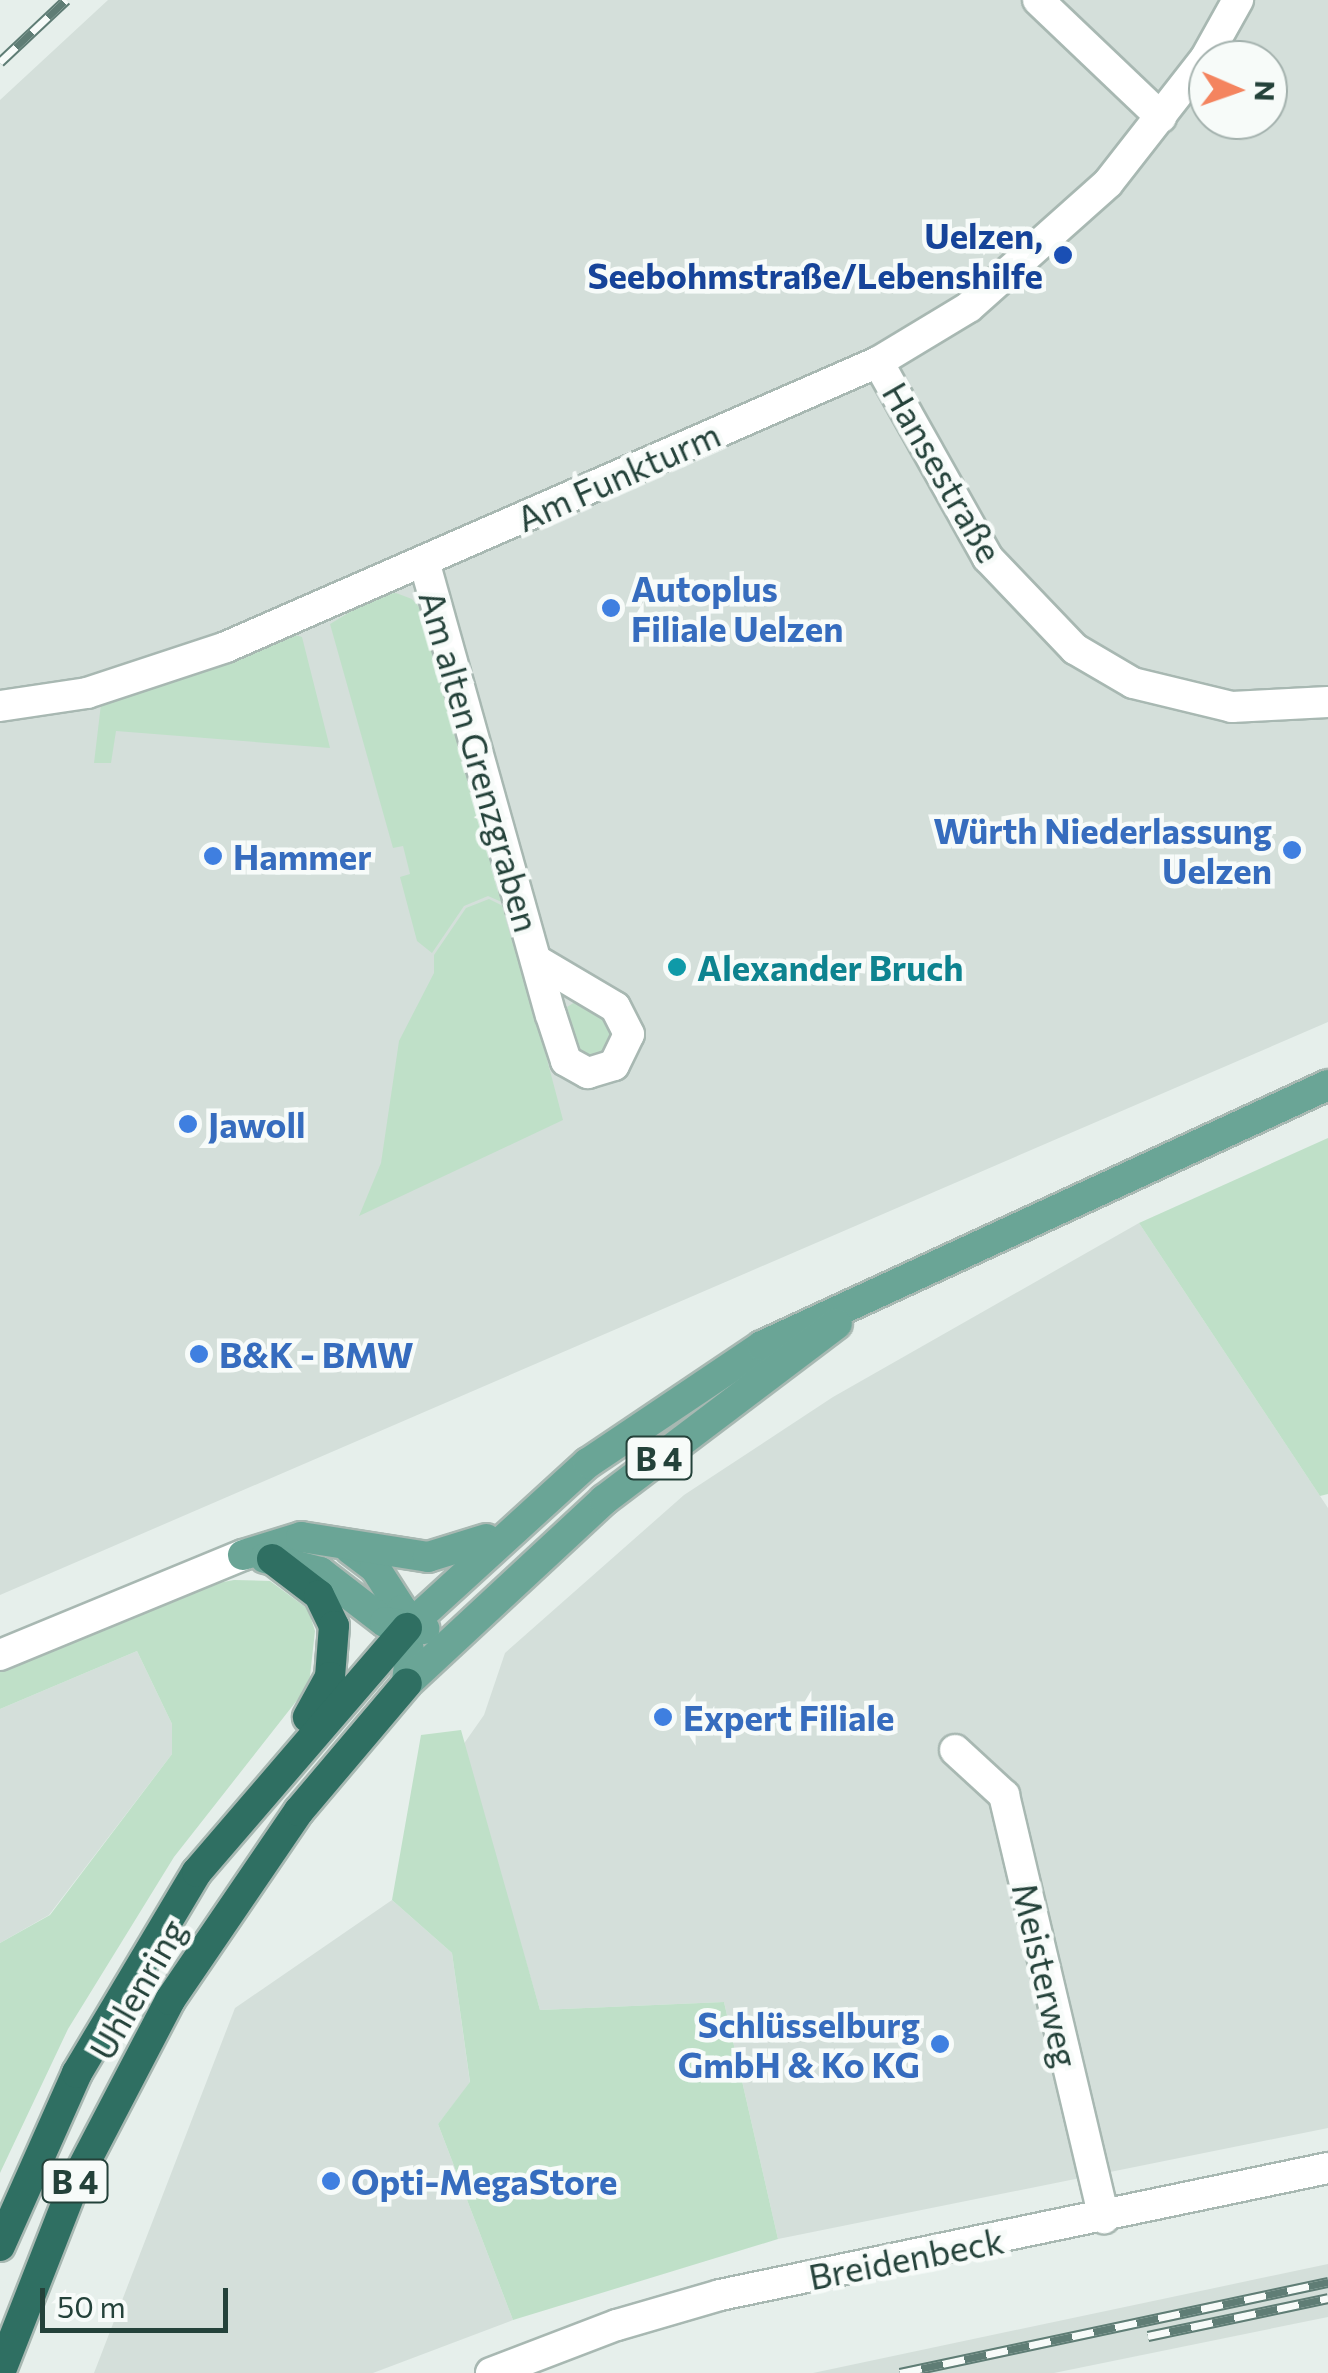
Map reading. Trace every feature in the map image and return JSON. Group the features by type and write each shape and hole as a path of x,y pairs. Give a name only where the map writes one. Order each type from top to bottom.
{"highway":[{"path":"198,1872 243,1800 320,1703 330,1676 334,1634 326,1606 257,1557"},
{"name":"Uhlenring","path":"0,2246 77,2073 198,1872 407,1628"},
{"name":"Uhlenring","path":"0,2372 74,2184 170,2000 298,1810 406,1683"}],"main road":[{"name":"B 4","path":"407,1628 513,1525 695,1386 762,1346 858,1305 1328,1084"},
{"name":"B 4","path":"406,1683 468,1621 604,1500 783,1370 858,1305"},
{"path":"257,1557 301,1537 348,1547 438,1556 513,1525"},
{"path":"348,1547 386,1581 407,1628 406,1683"},
{"path":"257,1557 336,1579 377,1616 407,1628 468,1621"}],"street":[{"path":"1038,0 1161,117"},
{"name":"Am Funkturm","path":"0,706 141,678 424,561 878,362 969,307 1051,239 1161,117 1238,0"},
{"name":"Hansestraße","path":"878,362 988,558 1075,649 1133,684 1232,707 1328,702"},
{"name":"Am alten Grenzgraben","path":"424,561 536,960"},
{"path":"0,1656 257,1557"},
{"name":"Meisterweg","path":"955,1750 1004,1796 1104,2218"},
{"name":"Breidenbeck","path":"491,2373 617,2324 720,2295 1104,2218 1328,2168"}],"shaded area":[{"path":"108,0 1328,0 1328,1022 0,1595 0,100"},
{"path":"1139,1223 1328,1508 1328,2128 778,2239 724,2002 540,2010 463,1745 484,1715 505,1653 684,1495 833,1397"},
{"path":"137,1651 172,1724 172,1754 49,1915 0,1943 0,1709"},
{"path":"392,1900 452,1953 470,2083 438,2124 513,2320 373,2373 94,2373 235,2008"},
{"path":"1328,2264 1328,2317 1054,2373 813,2373"}],"green space":[{"path":"396,593 412,599 425,614 504,903 488,896 464,906 432,953 417,941 400,877 410,874 403,846 393,848 330,624 380,594"},
{"path":"292,634 302,637 330,748 116,731 111,763 94,763 101,704"},
{"path":"489,899 507,908 563,1120 359,1216 381,1163 399,1041 434,973 434,955 466,908"},
{"path":"580,999 602,1009 616,1038 599,1060 579,1053 567,1007"},
{"path":"1328,1138 1328,1494 1320,1496 1139,1223"},
{"path":"234,1580 270,1581 308,1609 315,1631 309,1685 174,1857 68,2029 0,2173 0,1943 50,1915 172,1754 172,1724 137,1651 0,1709 0,1669 207,1585"},
{"path":"461,1730 540,2010 724,2002 778,2239 513,2320 438,2124 470,2082 452,1953 392,1900 421,1735"}],"railway":[{"path":"0,62 66,0"},
{"path":"900,2373 1328,2282"},
{"path":"1148,2336 1328,2298"}],"place":[{"name":"Uelzen, Seebohmstraße/Lebenshilfe","path":"1063,255"},
{"name":"Autoplus Filiale Uelzen","path":"611,608"},
{"name":"Würth Niederlassung Uelzen","path":"1292,850"},
{"name":"Hammer","path":"213,856"},
{"name":"Alexander Bruch","path":"677,967"},
{"name":"Jawoll","path":"188,1124"},
{"name":"B&K - BMW","path":"199,1354"},
{"name":"Expert Filiale","path":"663,1717"},
{"name":"Schlüsselburg GmbH & Ko KG","path":"940,2044"},
{"name":"Opti-MegaStore","path":"331,2181"}]}
